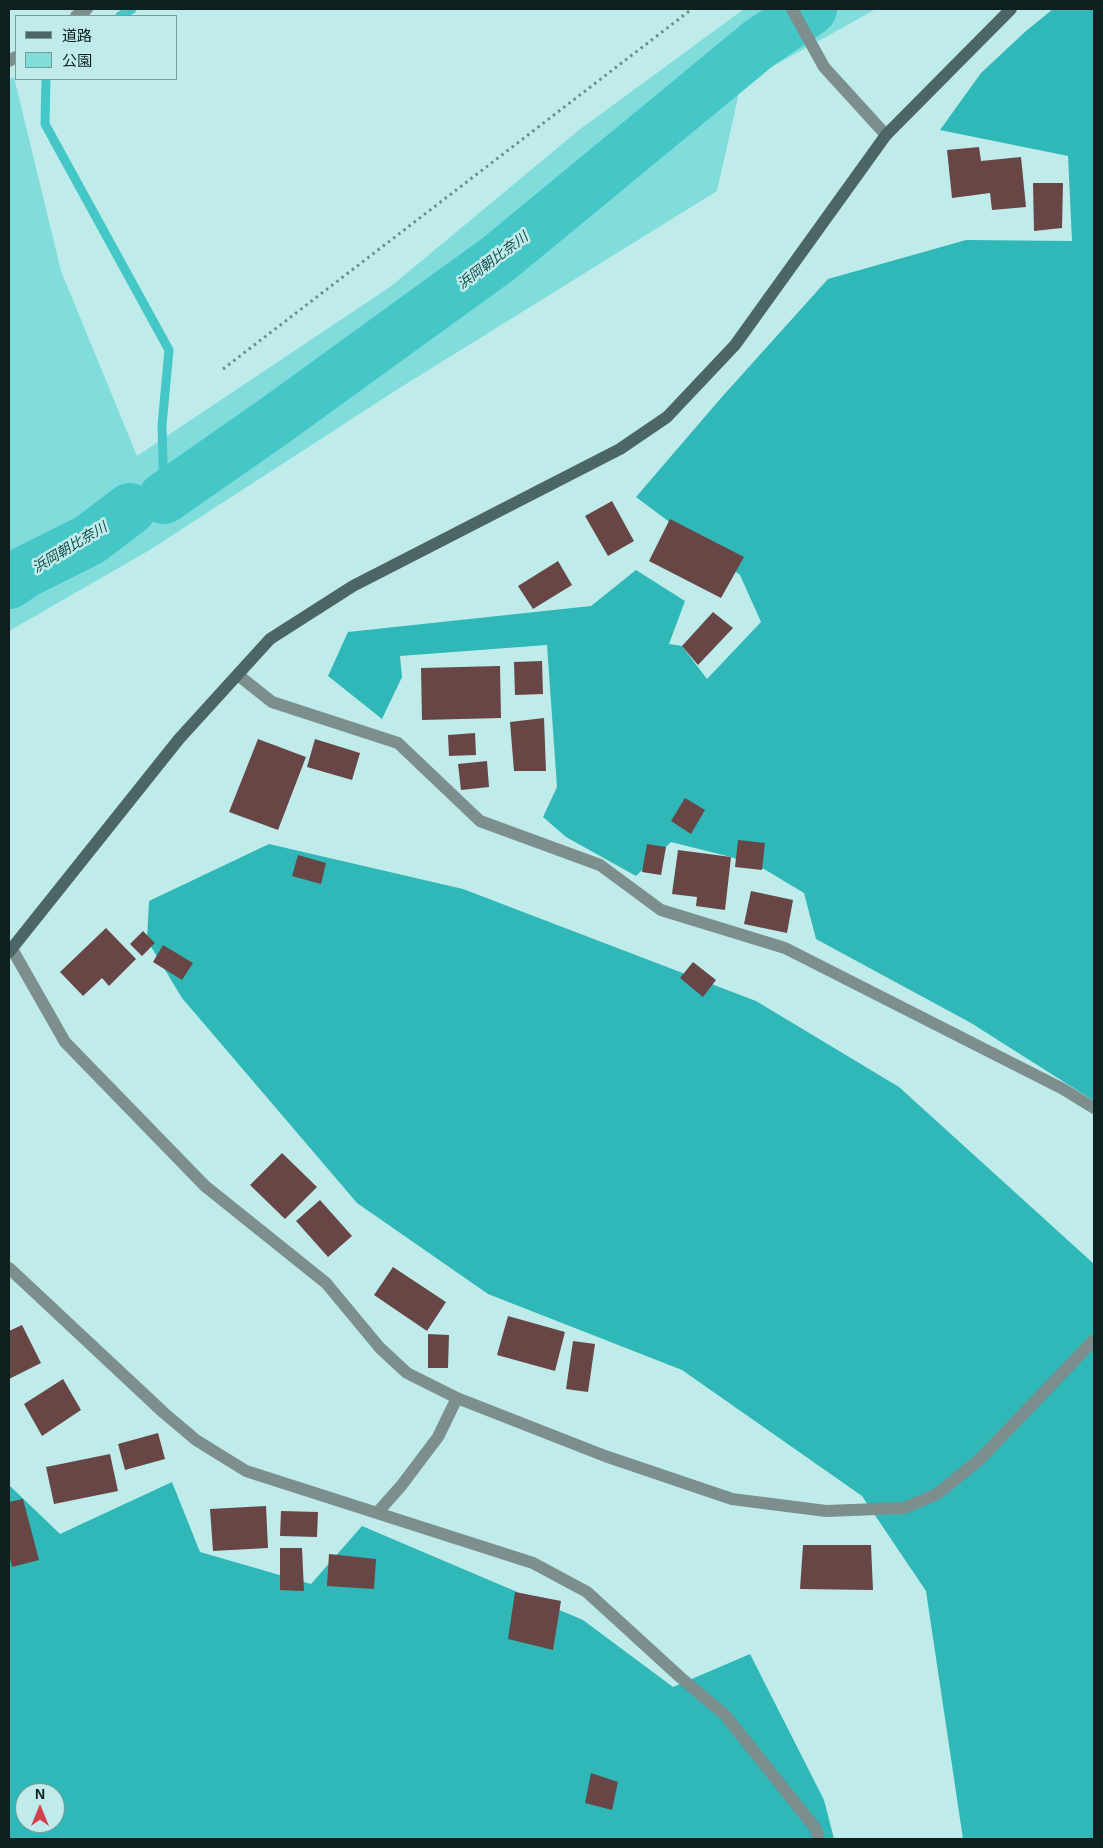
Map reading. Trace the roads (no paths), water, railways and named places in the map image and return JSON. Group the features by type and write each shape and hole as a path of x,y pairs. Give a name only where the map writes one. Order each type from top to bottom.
{"street":[{"path":"792,9 824,67 886,135"},
{"path":"1011,9 886,135 735,345 668,418 620,449 353,586 270,639 179,739 10,950 65,1042 205,1186 326,1283 380,1348 407,1373 457,1398 605,1456 732,1499 826,1511 904,1508 937,1494 980,1460 1094,1340"},
{"path":"238,675 272,702 398,743 480,821 600,865 662,910 785,948 1063,1089 1094,1108"},
{"path":"9,1268 164,1413 196,1440 246,1471 533,1562 586,1592 680,1678 725,1715 816,1828 819,1839"},
{"path":"377,1513 401,1486 438,1437 457,1398"}],"waterway":[{"path":"122,15 132,9"},
{"name":"浜岡朝比奈川","path":"164,498 273,422 498,259 760,43 811,9"},
{"path":"46,80 45,124 169,350 162,425 164,498 130,509"},
{"name":"浜岡朝比奈川","path":"9,583 25,572 89,540 130,509"}]}
